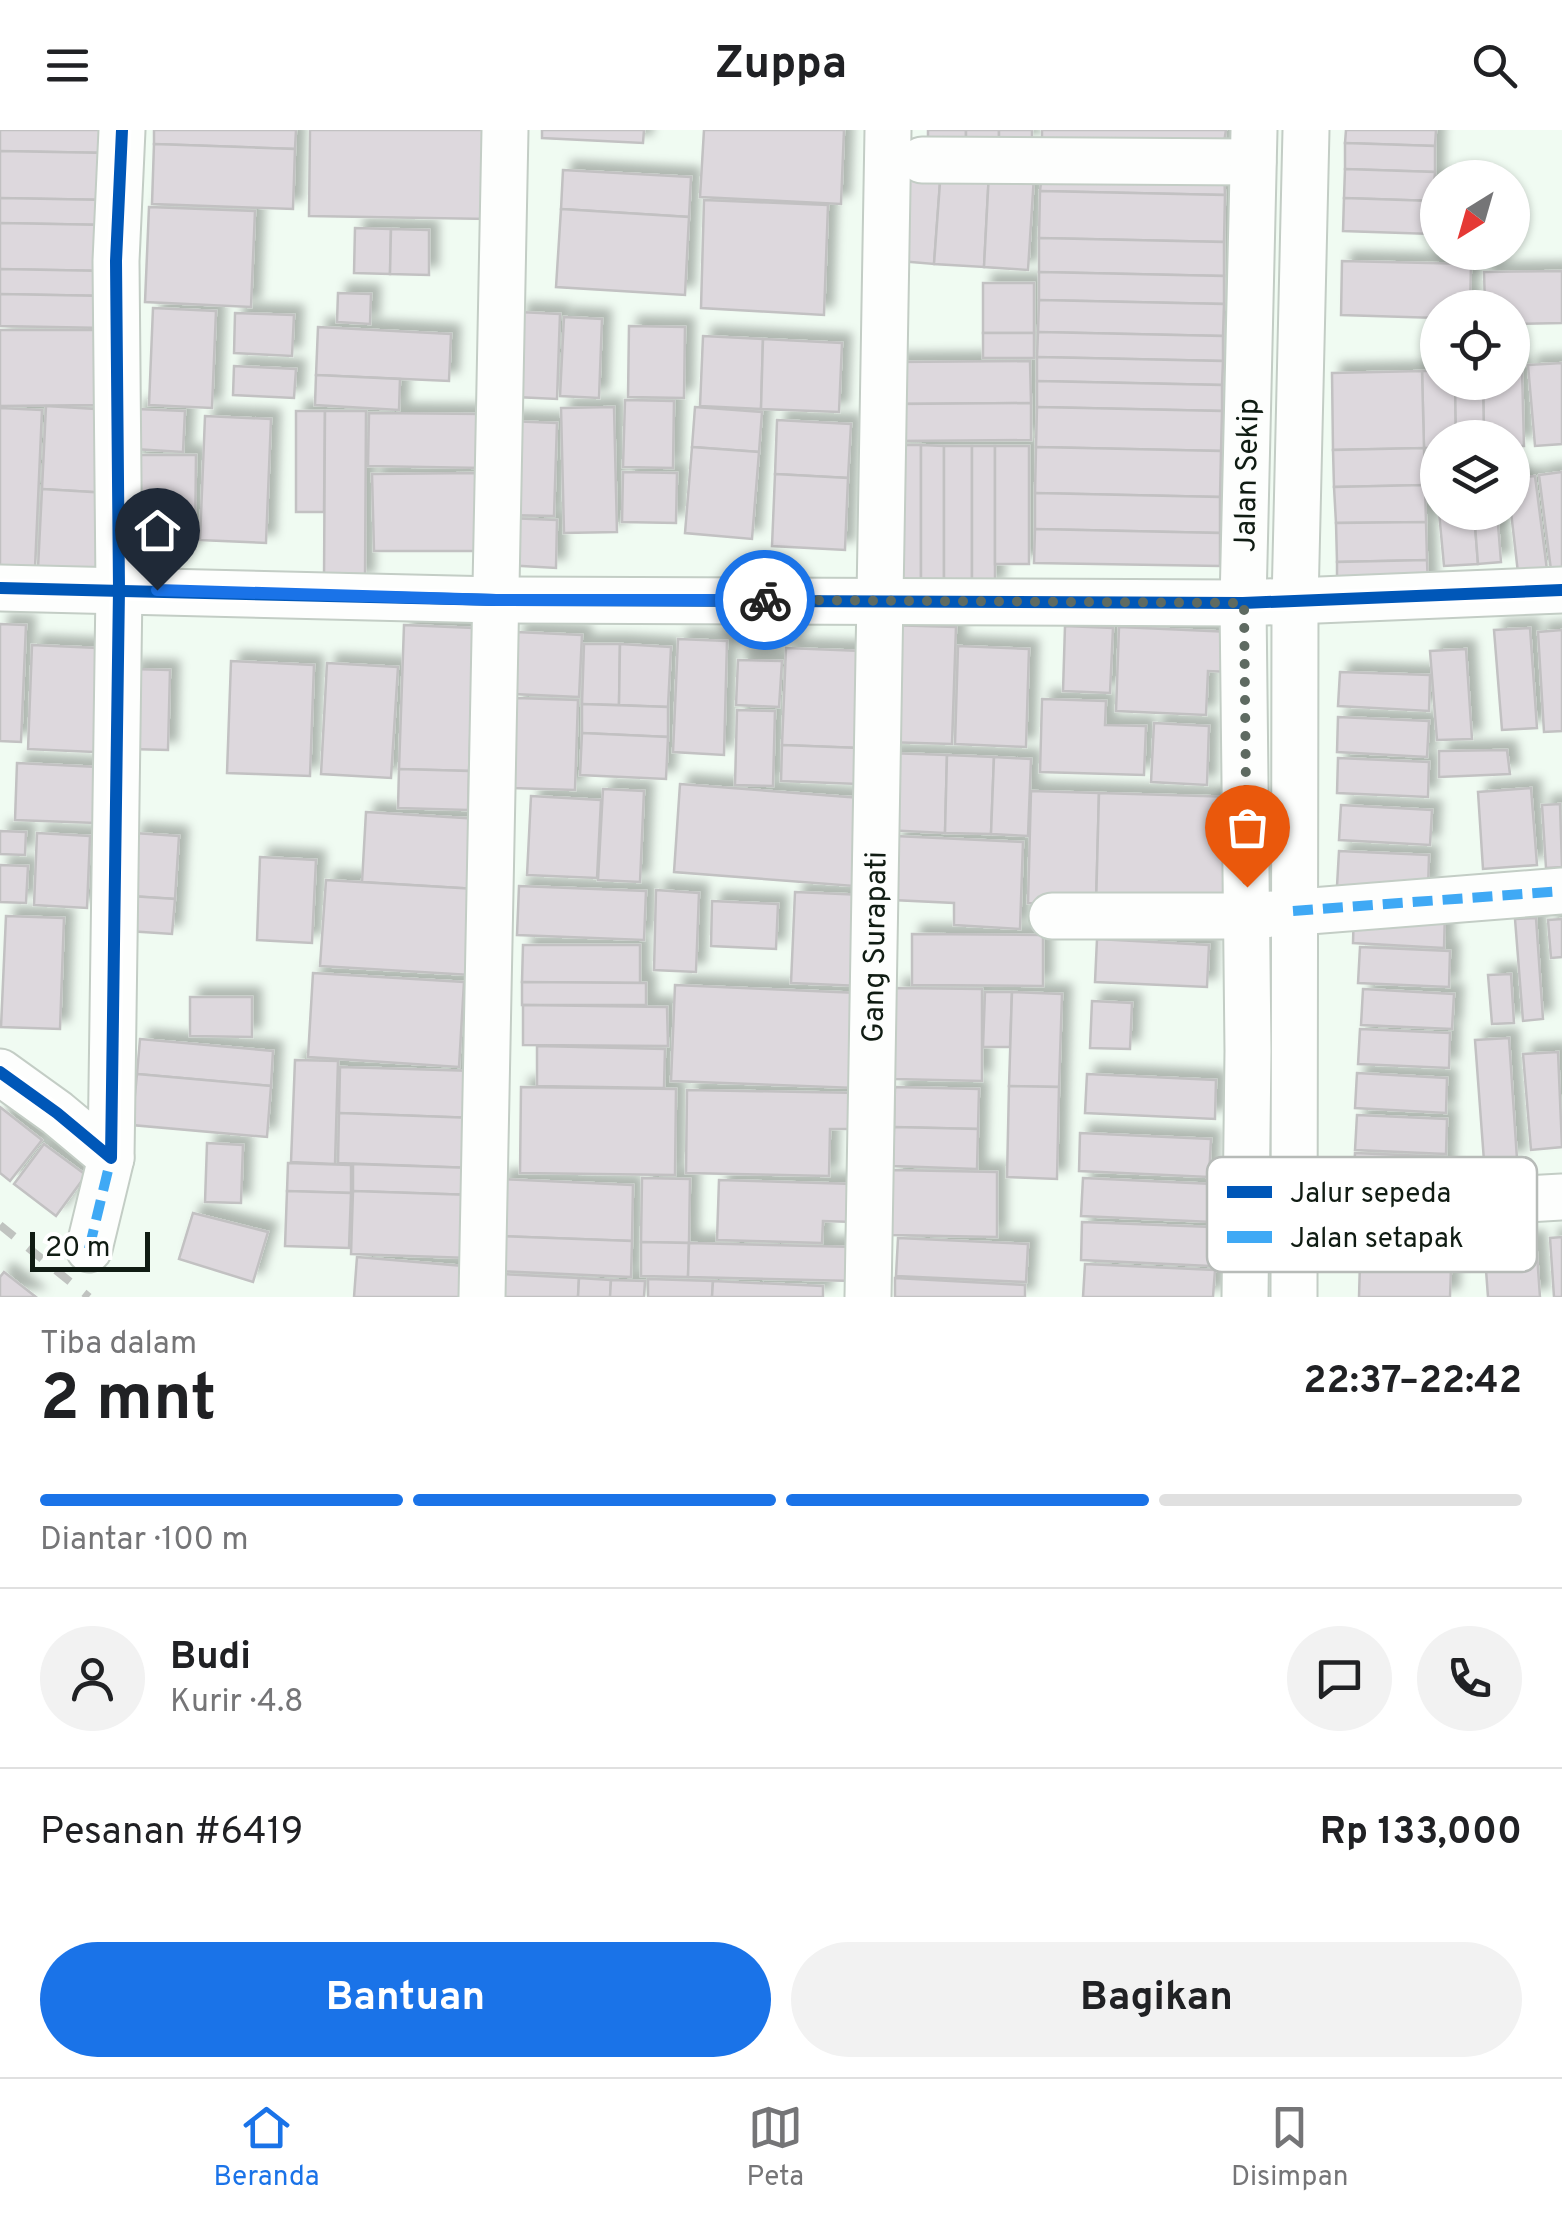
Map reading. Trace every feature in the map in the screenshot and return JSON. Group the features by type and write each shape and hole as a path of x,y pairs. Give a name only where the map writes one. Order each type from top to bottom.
{"street":[{"path":"88,1249 110,1158 119,589 116,261 122,130"},
{"path":"482,1297 505,130"},
{"name":"Gang Surapati","path":"868,1297 888,130"},
{"name":"Jalan Sekip","path":"1292,1157 1295,603 1306,130"},
{"path":"922,160 1254,146"},
{"name":"Jalan Sekip","path":"1246,1157 1244,603 1254,146"},
{"path":"0,588 496,600 1244,603 1562,590"},
{"path":"1052,916 1248,916 1562,891"},
{"path":"0,1072 58,1113 110,1158"},
{"path":"1537,1198 1562,1197"},
{"name":"Jalan Sekip","path":"1245,1272 1245,1297"},
{"name":"Jalan Sekip","path":"1293,1272 1294,1297"}],"building":[{"path":"0,130 108,130 108,153 0,151"},
{"path":"154,130 296,130 295,149 154,144"},
{"path":"310,130 490,130 489,219 309,216"},
{"path":"542,130 644,130 643,143 542,138"},
{"path":"704,130 844,130 841,204 700,197"},
{"path":"928,130 966,130 966,141 928,141"},
{"path":"966,130 999,130 999,141 966,141"},
{"path":"999,130 1032,130 1032,142 999,141"},
{"path":"1042,130 1226,130 1222,155 1042,148"},
{"path":"1346,130 1436,130 1435,146 1345,143"},
{"path":"1345,143 1435,146 1435,160 1420,160 1420,172 1345,169"},
{"path":"154,144 295,149 293,209 152,204"},
{"path":"0,151 108,153 108,200 0,198"},
{"path":"1043,164 1224,168 1225,195 1040,191"},
{"path":"894,166 941,169 934,264 888,260"},
{"path":"941,169 989,172 984,267 934,264"},
{"path":"1345,169 1420,172 1420,201 1344,198"},
{"path":"563,170 691,177 689,217 561,209"},
{"path":"989,172 1034,176 1028,270 984,267"},
{"path":"1040,191 1225,195 1224,242 1039,238"},
{"path":"0,198 108,200 107,225 0,223"},
{"path":"1344,198 1420,201 1420,234 1343,231"},
{"path":"704,200 828,205 824,315 701,308"},
{"path":"149,207 255,211 251,307 145,302"},
{"path":"561,209 689,217 685,295 556,287"},
{"path":"0,223 107,225 106,271 0,269"},
{"path":"355,228 391,229 390,274 354,273"},
{"path":"391,229 429,230 429,275 390,274"},
{"path":"1039,238 1224,242 1224,276 1039,272"},
{"path":"1342,261 1420,263 1420,270 1471,270 1470,290 1420,290 1420,317 1341,315"},
{"path":"0,269 106,271 106,296 0,294"},
{"path":"1562,271 1562,323 1530,324 1530,290 1484,290 1484,272"},
{"path":"1039,272 1224,276 1224,304 1039,300"},
{"path":"983,283 1034,283 1034,333 983,333"},
{"path":"338,293 371,294 370,324 337,322"},
{"path":"0,294 106,296 106,328 0,326"},
{"path":"1039,300 1224,304 1223,336 1038,332"},
{"path":"153,308 216,311 212,408 149,405"},
{"path":"519,312 560,314 557,399 516,397"},
{"path":"235,313 294,315 292,356 234,353"},
{"path":"564,317 602,319 599,398 560,396"},
{"path":"629,326 685,327 684,398 628,397"},
{"path":"318,327 451,334 449,381 316,375"},
{"path":"0,330 101,330 102,405 0,406"},
{"path":"1038,332 1223,336 1223,361 1037,357"},
{"path":"983,333 1034,333 1034,358 983,358"},
{"path":"703,336 763,339 761,409 700,406"},
{"path":"763,339 842,343 839,412 761,409"},
{"path":"1037,357 1223,361 1222,385 1037,381"},
{"path":"1030,361 1031,403 894,404 893,362"},
{"path":"1562,363 1562,444 1535,446 1530,365"},
{"path":"234,366 296,369 294,398 233,395"},
{"path":"1420,371 1423,420 1420,420 1420,448 1333,450 1332,373"},
{"path":"316,375 400,379 399,410 315,405"},
{"path":"1037,381 1222,385 1222,411 1037,407"},
{"path":"625,400 674,401 673,468 623,467"},
{"path":"1423,400 1455,400 1456,420 1423,420"},
{"path":"1455,400 1483,400 1484,420 1456,420"},
{"path":"1483,400 1523,400 1523,420 1484,420"},
{"path":"1031,403 1031,440 894,441 894,404"},
{"path":"46,406 112,410 108,493 42,489"},
{"path":"614,407 617,532 564,533 561,408"},
{"path":"695,407 762,412 759,452 692,447"},
{"path":"1037,407 1222,411 1221,451 1036,447"},
{"path":"0,408 42,410 35,568 0,566"},
{"path":"136,409 185,411 183,452 134,449"},
{"path":"296,411 325,411 324,512 296,512"},
{"path":"325,411 366,411 365,581 324,581"},
{"path":"369,413 484,414 483,468 368,466"},
{"path":"205,416 271,419 266,543 200,540"},
{"path":"777,420 851,424 848,478 775,474"},
{"path":"508,421 557,423 554,516 505,515"},
{"path":"893,445 921,445 921,587 893,587"},
{"path":"921,445 944,446 944,587 921,587"},
{"path":"944,446 972,446 972,587 944,587"},
{"path":"972,446 995,446 995,587 972,587"},
{"path":"995,446 1029,446 1029,564 995,564"},
{"path":"692,447 759,452 752,539 685,533"},
{"path":"1036,447 1221,451 1220,497 1035,493"},
{"path":"1420,448 1420,485 1334,487 1333,450"},
{"path":"134,455 196,455 195,549 133,548"},
{"path":"623,472 677,473 676,523 622,522"},
{"path":"1562,472 1562,568 1551,570 1539,475"},
{"path":"479,473 480,551 374,551 372,474"},
{"path":"775,474 848,478 845,550 772,546"},
{"path":"1530,476 1535,476 1547,570 1518,573 1513,530 1530,530"},
{"path":"1420,485 1420,522 1336,523 1334,487"},
{"path":"42,489 108,493 104,572 38,568"},
{"path":"1035,493 1220,497 1220,533 1035,529"},
{"path":"507,518 557,520 556,568 505,565"},
{"path":"1420,522 1420,530 1426,530 1427,560 1337,562 1336,523"},
{"path":"1035,529 1220,533 1220,566 1034,563"},
{"path":"1441,530 1475,530 1478,564 1444,566"},
{"path":"1475,530 1498,530 1501,562 1478,564"},
{"path":"1427,560 1428,590 1337,592 1337,562"},
{"path":"0,624 26,625 21,742 0,741"},
{"path":"404,625 474,628 469,771 399,769"},
{"path":"887,625 956,627 952,744 884,742"},
{"path":"1065,626 1113,628 1110,693 1063,691"},
{"path":"1119,627 1232,632 1230,672 1208,671 1206,715 1116,711"},
{"path":"1530,628 1537,728 1502,730 1494,630"},
{"path":"1562,630 1562,731 1544,732 1538,632"},
{"path":"516,632 582,635 579,697 513,694"},
{"path":"678,639 727,641 724,755 673,752"},
{"path":"584,644 620,644 619,705 582,704"},
{"path":"620,644 671,647 668,707 619,705"},
{"path":"32,645 98,648 94,752 28,749"},
{"path":"958,646 1029,649 1026,747 955,744"},
{"path":"786,648 862,651 859,748 782,745"},
{"path":"1466,649 1472,739 1437,740 1430,651"},
{"path":"738,660 782,661 779,707 736,705"},
{"path":"231,661 314,665 310,776 227,773"},
{"path":"327,663 398,667 391,778 321,774"},
{"path":"131,669 170,670 168,750 130,749"},
{"path":"1340,672 1430,675 1429,711 1338,706"},
{"path":"516,698 578,700 575,790 512,788"},
{"path":"1042,699 1106,701 1105,725 1146,726 1144,775 1040,772"},
{"path":"582,704 668,707 668,737 582,733"},
{"path":"737,710 775,711 773,786 735,785"},
{"path":"1338,717 1429,721 1427,757 1337,752"},
{"path":"1154,723 1209,726 1207,785 1151,782"},
{"path":"582,733 668,737 666,779 580,775"},
{"path":"782,745 859,748 858,784 781,781"},
{"path":"1507,750 1510,774 1439,777 1439,751"},
{"path":"887,753 947,755 945,833 884,830"},
{"path":"947,755 994,757 991,834 945,833"},
{"path":"994,757 1031,759 1028,836 991,834"},
{"path":"1338,758 1429,762 1428,797 1337,793"},
{"path":"17,763 98,767 96,823 15,820"},
{"path":"399,769 469,771 468,810 398,808"},
{"path":"680,784 861,798 854,886 674,872"},
{"path":"1531,788 1537,865 1483,869 1478,792"},
{"path":"603,789 644,791 640,882 598,880"},
{"path":"1031,791 1099,793 1096,906 1028,903"},
{"path":"1099,793 1237,797 1235,910 1096,906"},
{"path":"531,796 601,800 597,878 527,875"},
{"path":"1560,804 1562,867 1546,868 1542,805"},
{"path":"1341,805 1432,810 1430,845 1339,840"},
{"path":"366,812 480,819 476,889 362,882"},
{"path":"0,831 26,832 25,855 0,854"},
{"path":"37,833 90,836 87,908 34,905"},
{"path":"134,833 179,836 175,899 130,896"},
{"path":"895,836 1023,842 1020,929 954,925 954,903 893,900"},
{"path":"1339,851 1429,855 1428,890 1337,886"},
{"path":"260,857 316,860 312,943 257,940"},
{"path":"0,865 28,866 26,903 0,902"},
{"path":"326,880 476,889 471,975 320,966"},
{"path":"519,886 646,891 644,940 517,935"},
{"path":"656,890 699,893 696,972 654,970"},
{"path":"795,892 864,895 861,986 791,983"},
{"path":"130,896 175,899 172,934 128,931"},
{"path":"712,901 778,904 776,949 711,946"},
{"path":"1354,908 1445,913 1444,948 1353,943"},
{"path":"6,916 64,918 60,1029 1,1027"},
{"path":"1536,918 1543,1019 1523,1021 1515,919"},
{"path":"1562,919 1562,957 1551,958 1548,920"},
{"path":"912,934 1043,935 1043,986 912,985"},
{"path":"1097,939 1209,945 1207,987 1095,982"},
{"path":"523,945 640,945 640,983 522,982"},
{"path":"1360,947 1450,951 1449,987 1358,983"},
{"path":"313,973 464,982 459,1067 308,1057"},
{"path":"1511,974 1514,1023 1492,1024 1488,975"},
{"path":"522,982 646,983 646,1005 522,1005"},
{"path":"675,985 859,993 856,1088 671,1081"},
{"path":"895,988 982,989 982,1081 894,1079"},
{"path":"1363,989 1454,994 1452,1029 1361,1025"},
{"path":"985,992 1012,992 1010,1047 983,1047"},
{"path":"1012,992 1062,994 1059,1087 1009,1086"},
{"path":"190,997 252,997 252,1037 190,1036"},
{"path":"1092,1001 1132,1003 1130,1049 1090,1048"},
{"path":"523,1005 667,1007 668,1046 523,1045"},
{"path":"1360,1029 1450,1033 1449,1068 1358,1064"},
{"path":"1509,1038 1517,1157 1484,1157 1475,1040"},
{"path":"140,1039 273,1051 271,1086 137,1074"},
{"path":"537,1046 665,1049 664,1088 537,1086"},
{"path":"1558,1052 1562,1147 1531,1150 1523,1054"},
{"path":"295,1060 338,1061 335,1164 291,1162"},
{"path":"340,1067 476,1071 474,1118 339,1113"},
{"path":"1357,1073 1447,1078 1446,1113 1355,1108"},
{"path":"137,1074 271,1086 267,1137 132,1125"},
{"path":"1087,1074 1216,1080 1215,1119 1085,1113"},
{"path":"1009,1086 1059,1087 1057,1179 1007,1177"},
{"path":"521,1087 676,1089 675,1175 520,1173"},
{"path":"895,1087 979,1089 978,1129 894,1127"},
{"path":"687,1090 861,1093 861,1129 830,1129 829,1176 686,1173"},
{"path":"0,1107 42,1140 10,1181 0,1173"},
{"path":"339,1113 474,1118 473,1168 338,1163"},
{"path":"1357,1115 1447,1119 1446,1154 1355,1150"},
{"path":"894,1127 978,1129 977,1169 893,1166"},
{"path":"1080,1133 1211,1139 1207,1177 1079,1171"},
{"path":"207,1143 243,1145 241,1203 205,1202"},
{"path":"44,1144 86,1175 56,1216 14,1184"},
{"path":"1355,1153 1446,1157 1355,1157"},
{"path":"288,1163 351,1165 351,1193 287,1191"},
{"path":"353,1164 473,1168 472,1195 353,1191"},
{"path":"891,1170 997,1172 997,1237 890,1235"},
{"path":"642,1178 690,1179 689,1243 641,1242"},
{"path":"1083,1178 1207,1184 1207,1222 1081,1216"},
{"path":"500,1179 633,1185 632,1241 498,1236"},
{"path":"719,1180 854,1184 853,1222 823,1221 822,1243 717,1240"},
{"path":"287,1191 351,1193 349,1248 285,1246"},
{"path":"353,1191 472,1195 470,1258 351,1254"},
{"path":"193,1213 268,1232 253,1282 179,1259"},
{"path":"1082,1222 1207,1227 1207,1266 1081,1260"},
{"path":"498,1236 632,1241 631,1277 497,1271"},
{"path":"1562,1237 1562,1297 1554,1297 1550,1238"},
{"path":"898,1238 1028,1244 1026,1282 896,1276"},
{"path":"641,1242 689,1243 688,1277 641,1276"},
{"path":"689,1243 856,1247 854,1281 688,1277"},
{"path":"1537,1254 1540,1297 1488,1297 1486,1272 1537,1272"},
{"path":"357,1257 475,1267 472,1297 354,1297"},
{"path":"1085,1264 1215,1272 1213,1297 1083,1297"},
{"path":"4,1272 36,1297 0,1297 0,1277"},
{"path":"1360,1272 1451,1272 1450,1297 1359,1297"},
{"path":"501,1274 579,1278 578,1297 500,1297"},
{"path":"579,1278 611,1280 610,1297 578,1297"},
{"path":"895,1278 1025,1285 1025,1297 895,1297"},
{"path":"648,1279 713,1281 712,1297 648,1297"},
{"path":"611,1280 645,1281 644,1297 610,1297"},
{"path":"713,1281 823,1286 823,1297 712,1297"}],"railway":[{"path":"0,1225 89,1297"}],"marked path":[{"path":"1293,911 1562,891"},
{"path":"89,1249 111,1158"}],"cycle path":[{"path":"0,1072 111,1158 119,589 116,261 122,130"},
{"path":"0,588 496,600 1243,603 1562,590"}],"way so far":[{"path":"765,600 1244,603 1247,887"}],"route":[{"path":"157,590 496,600 765,600"}]}
